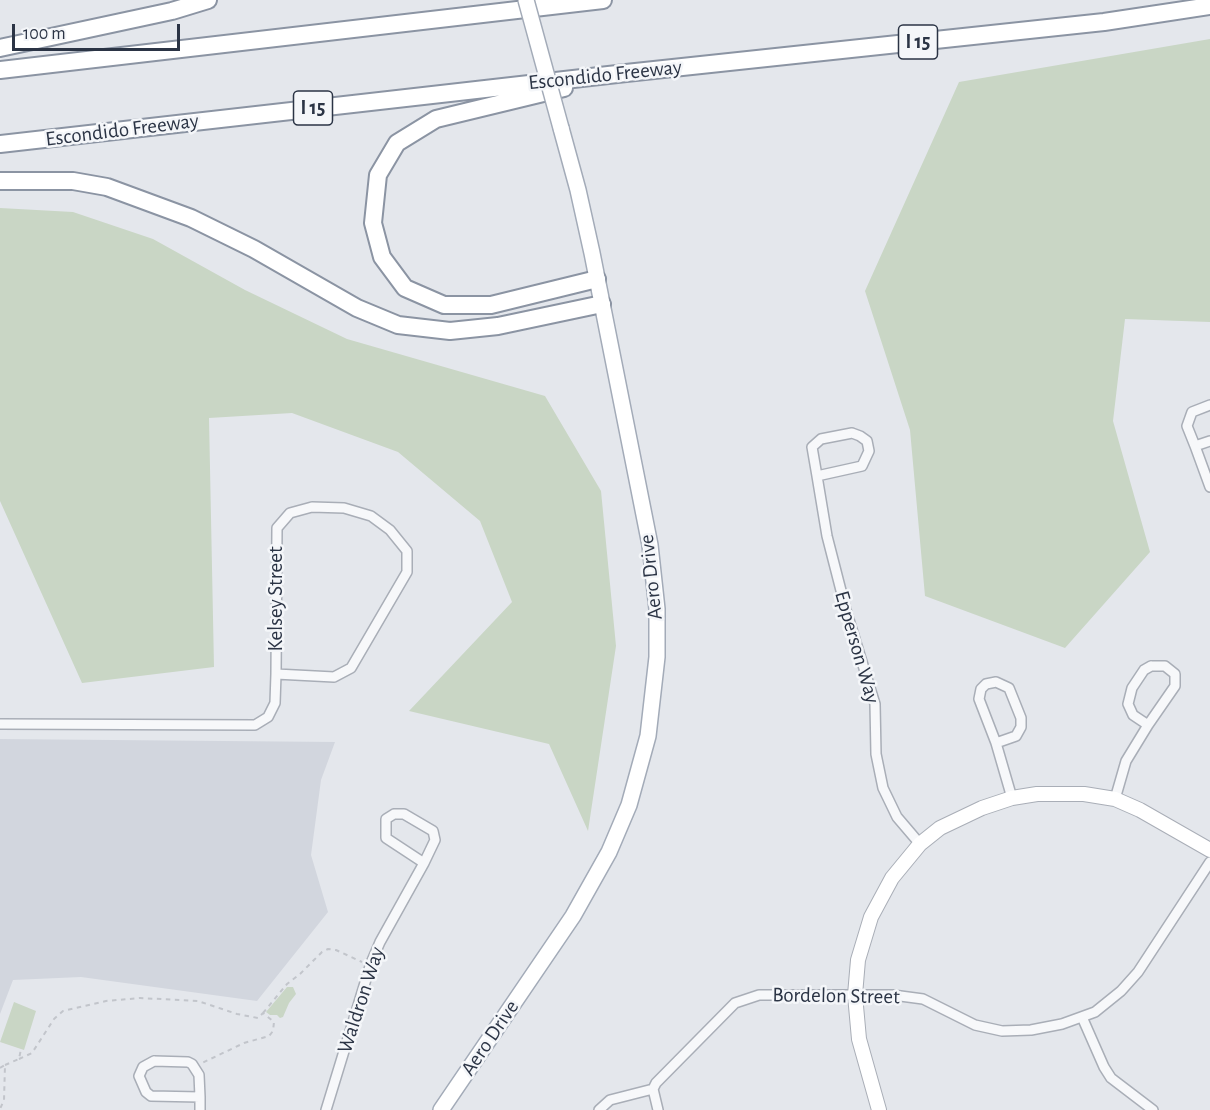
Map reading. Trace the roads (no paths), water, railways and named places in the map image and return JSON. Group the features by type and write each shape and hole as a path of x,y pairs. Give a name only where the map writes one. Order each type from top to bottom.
{"highway":[{"path":"0,48 171,11 208,0"},
{"path":"0,70 603,0"},
{"name":"Escondido Freeway","path":"0,144 626,73 1104,22 1210,6"},
{"path":"597,279 491,304 444,305 405,288 382,257 373,223 378,175 397,143 436,119 626,73"},
{"path":"0,181 73,181 107,187 190,218 254,249 357,308 398,325 450,331 498,326 602,304"}],"main road":[{"name":"Aero Drive","path":"441,1110 573,916 609,852 629,805 648,736 657,657 657,609 650,545 602,304 578,190 526,0"}],"street":[{"path":"1210,405 1192,412 1187,426 1210,487"},
{"name":"Epperson Way","path":"817,476 862,466 870,451 867,441 852,433 821,439 813,447 817,476 827,536 846,610 875,704 876,754 884,789 897,817 920,844"},
{"path":"1195,446 1210,441"},
{"name":"Kelsey Street","path":"0,724 255,725 268,717 275,703 277,528 290,513 312,507 344,508 371,516 390,530 407,551 407,572 351,668 334,676 276,674"},
{"path":"1115,799 1126,761 1175,686 1175,674 1165,666 1151,666 1144,670 1132,688 1128,704 1133,715 1148,725"},
{"path":"996,743 1016,736 1021,727 1021,718 1009,688 996,682 986,684 981,689 980,699 1012,798"},
{"path":"879,1110 859,1039 855,994 858,960 871,917 892,878 920,844 940,828 982,808 1012,798 1065,793 1115,799 1170,825 1210,850"},
{"name":"Waldron Way","path":"326,1110 370,966 380,942 424,863 435,840 433,831 404,814 394,814 386,819 386,838 424,863"},
{"name":"Bordelon Street","path":"653,1089 656,1083 735,1003 759,995 855,994 923,999 975,1025 1002,1031 1031,1030 1095,1012 1121,991 1138,972 1210,862"},
{"path":"1082,1017 1111,1078 1153,1110"},
{"path":"200,1097 151,1096 146,1092 139,1077 143,1067 154,1061 188,1062 199,1075 200,1097 200,1110"},
{"path":"599,1110 610,1100 653,1089 658,1110"}]}
